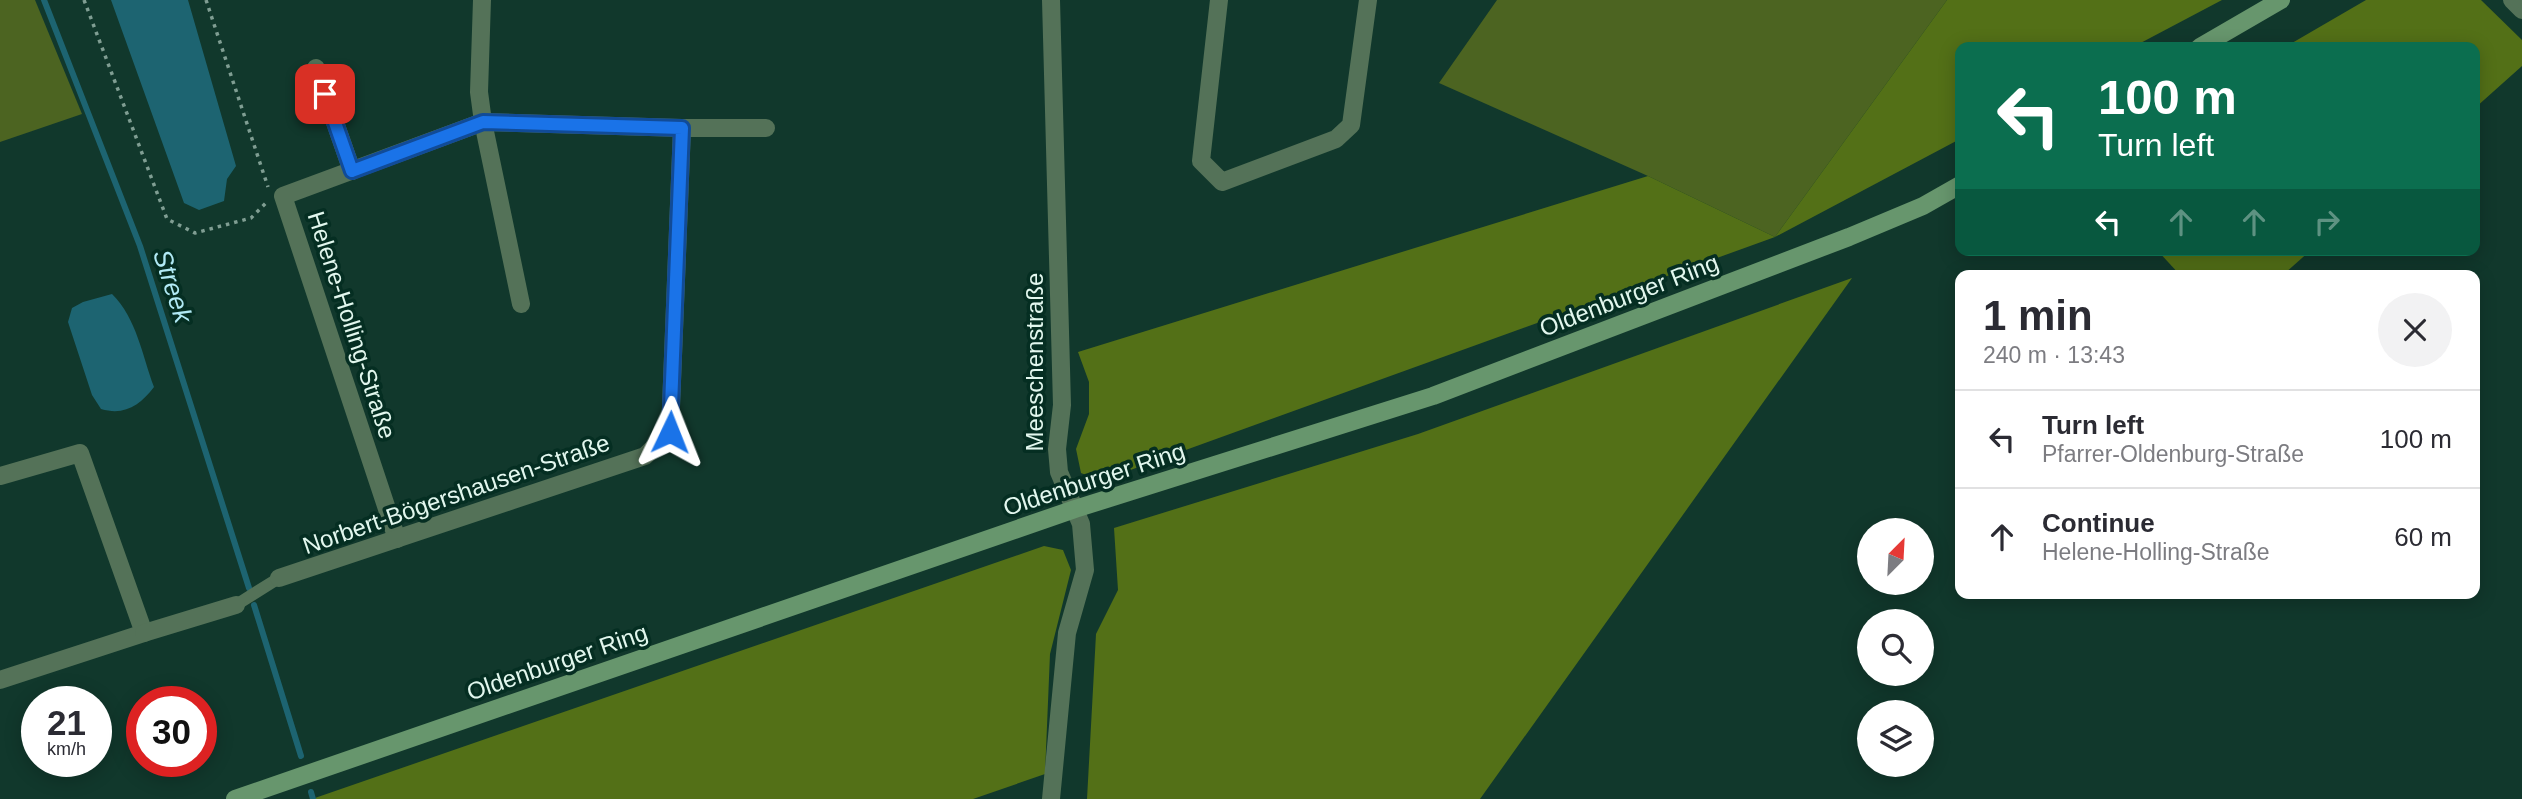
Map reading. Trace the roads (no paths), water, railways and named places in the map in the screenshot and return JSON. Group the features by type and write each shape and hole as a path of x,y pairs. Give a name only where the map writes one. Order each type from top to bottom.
{"main road":[{"path":"2209,42 2281,0"},
{"name":"Oldenburger Ring","path":"234,799 1075,509 1433,396 1849,237 1923,206 1955,188"}],"street":[{"path":"482,0 480,92 483,122 521,304"},
{"name":"Meeschenstraße","path":"1051,0 1062,405 1057,449 1059,472 1081,524 1085,570 1067,633 1051,799"},
{"path":"1219,0 1201,161 1222,181 1336,139 1352,125 1368,0"},
{"path":"2512,0 2522,10"},
{"path":"316,68 352,171"},
{"path":"483,122 766,128"},
{"name":"Helene-Holling-Straße","path":"397,539 283,196 483,122"},
{"name":"Norbert-Bögershausen-Straße","path":"279,578 645,456 670,432 682,128"},
{"path":"1,472 80,453 144,633"},
{"path":"0,680 236,605"}],"lane":[{"path":"236,605 279,578"}],"water":[{"path":"111,0 188,0 236,166 227,179 224,201 199,210 184,203"},
{"path":"112,294 133,326 154,387 137,404 117,411 101,409 92,395 68,322 72,308"}],"waterway":[{"name":"Streek","path":"44,0 140,246 249,588"},
{"name":"Streek","path":"254,605 301,756"},
{"name":"Streek","path":"311,792 313,799"}]}
